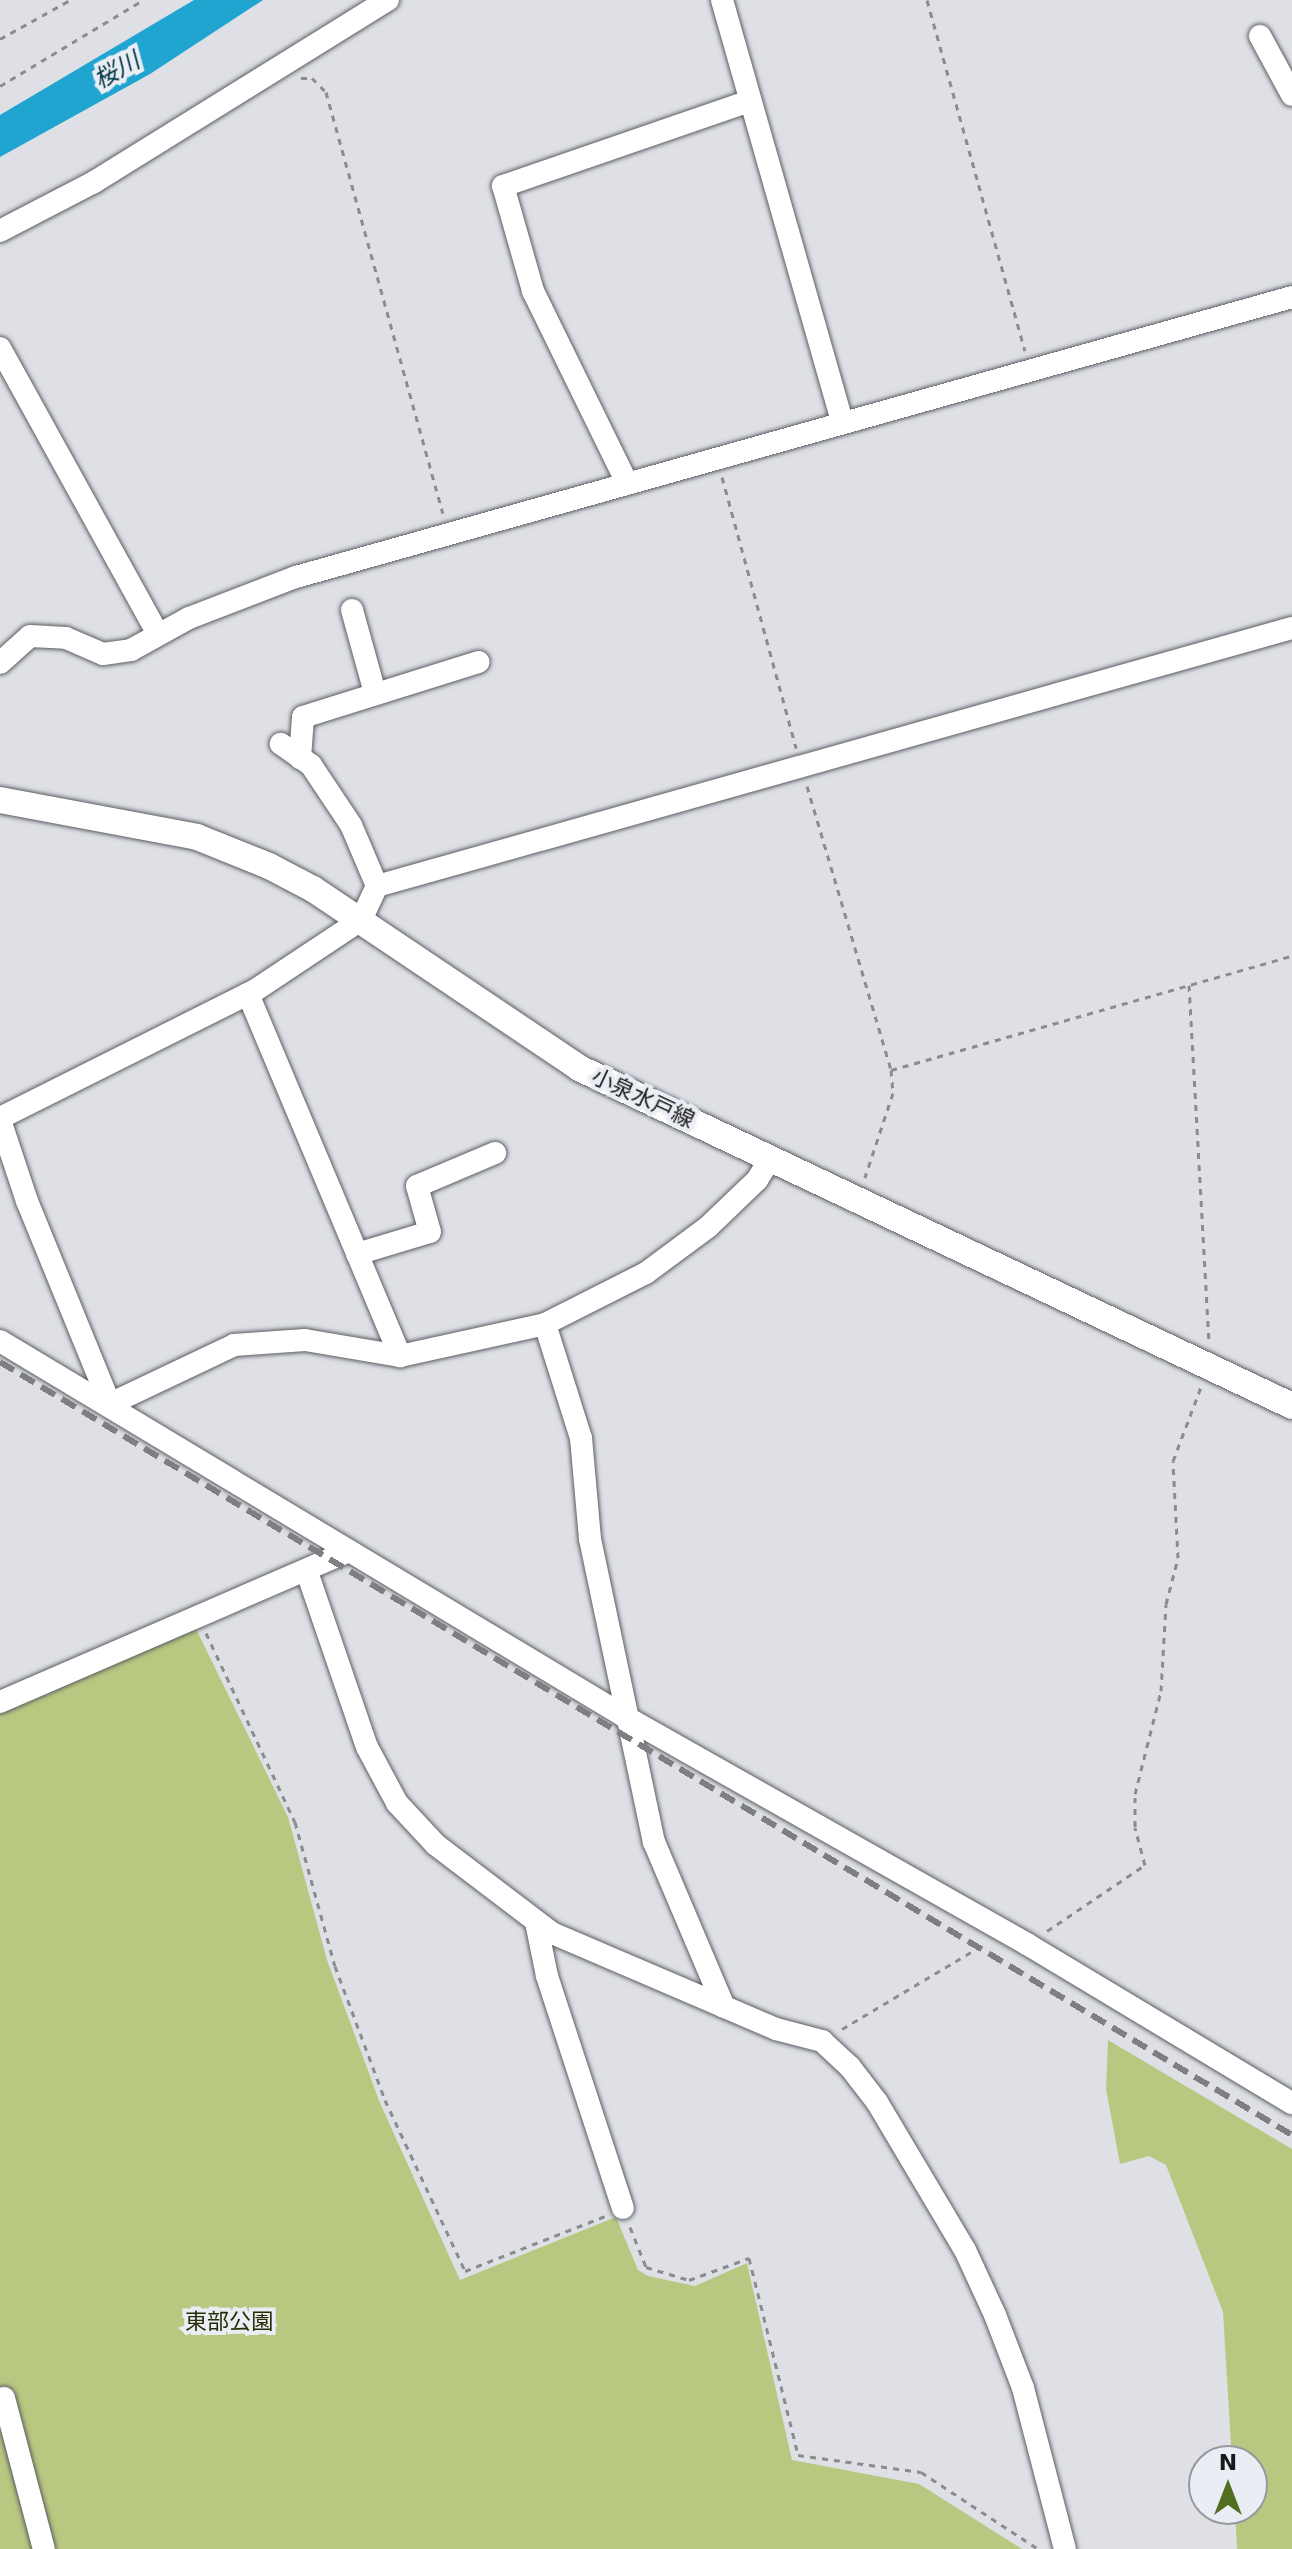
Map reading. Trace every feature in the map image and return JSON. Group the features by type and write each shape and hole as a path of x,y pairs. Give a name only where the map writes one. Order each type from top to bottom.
{"main road":[{"name":"小泉水戸線","path":"0,800 197,837 269,866 361,920 579,1068 1292,1406"}],"street":[{"path":"0,231 94,182 388,0"},
{"path":"722,0 842,422"},
{"path":"1260,36 1292,95"},
{"path":"627,483 533,291 503,186 750,101"},
{"path":"0,663 30,636 66,638 103,654 131,650 158,634 296,577 1292,297"},
{"path":"0,348 158,634"},
{"path":"352,610 375,693"},
{"path":"110,1404 27,1201 0,1119 248,994 361,920 377,886 1292,628"},
{"path":"300,758 303,717 479,662"},
{"path":"281,744 300,758 335,794 377,886"},
{"path":"248,994 400,1356"},
{"path":"357,1254 430,1232 417,1186 495,1153"},
{"path":"110,1404 234,1345 305,1340 400,1356 545,1324 646,1273 708,1227 757,1180 771,1158"},
{"path":"545,1324 581,1438 590,1539 624,1716 654,1842 724,2007"},
{"path":"0,1341 110,1404 624,1716 1027,1944 1292,2103"},
{"path":"0,1702 307,1572 349,1551"},
{"path":"307,1572 367,1747 397,1803 436,1845 536,1922 641,1975 776,2029 822,2041 877,2102 965,2250 1023,2388 1065,2549"},
{"path":"536,1922 555,2004 623,2208"},
{"path":"4,2398 44,2549"}],"path":[{"path":"0,39 70,0"},
{"path":"0,86 143,0"},
{"path":"927,0 1030,369"},
{"path":"299,78 312,78 326,92 449,532"},
{"path":"858,1199 893,1093 891,1070 1292,956"},
{"path":"1027,1944 1145,1865 1135,1827 1135,1794 1161,1691 1166,1604 1178,1558 1173,1461 1209,1365 1189,985"},
{"path":"199,1618 295,1822 335,1966 363,2041 465,2271 623,2208 646,2267 689,2280 749,2258 798,2455 921,2472 1038,2549"},
{"path":"822,2041 1004,1933"}],"green space":[{"name":"東部公園","path":"196,1629 288,1817 327,1960 380,2103 460,2280 616,2217 638,2270 648,2276 695,2286 747,2263 792,2460 919,2484 1022,2549 0,2549 0,1713"},
{"path":"1108,2040 1292,2149 1292,2549 1237,2549 1236,2525 1268,2525 1268,2445 1231,2445 1223,2312 1166,2165 1149,2156 1120,2164 1106,2089"}],"water":[{"name":"桜川","path":"194,0 263,0 150,74 0,157 0,115"}],"railway":[{"path":"0,1362 1292,2135"}]}
